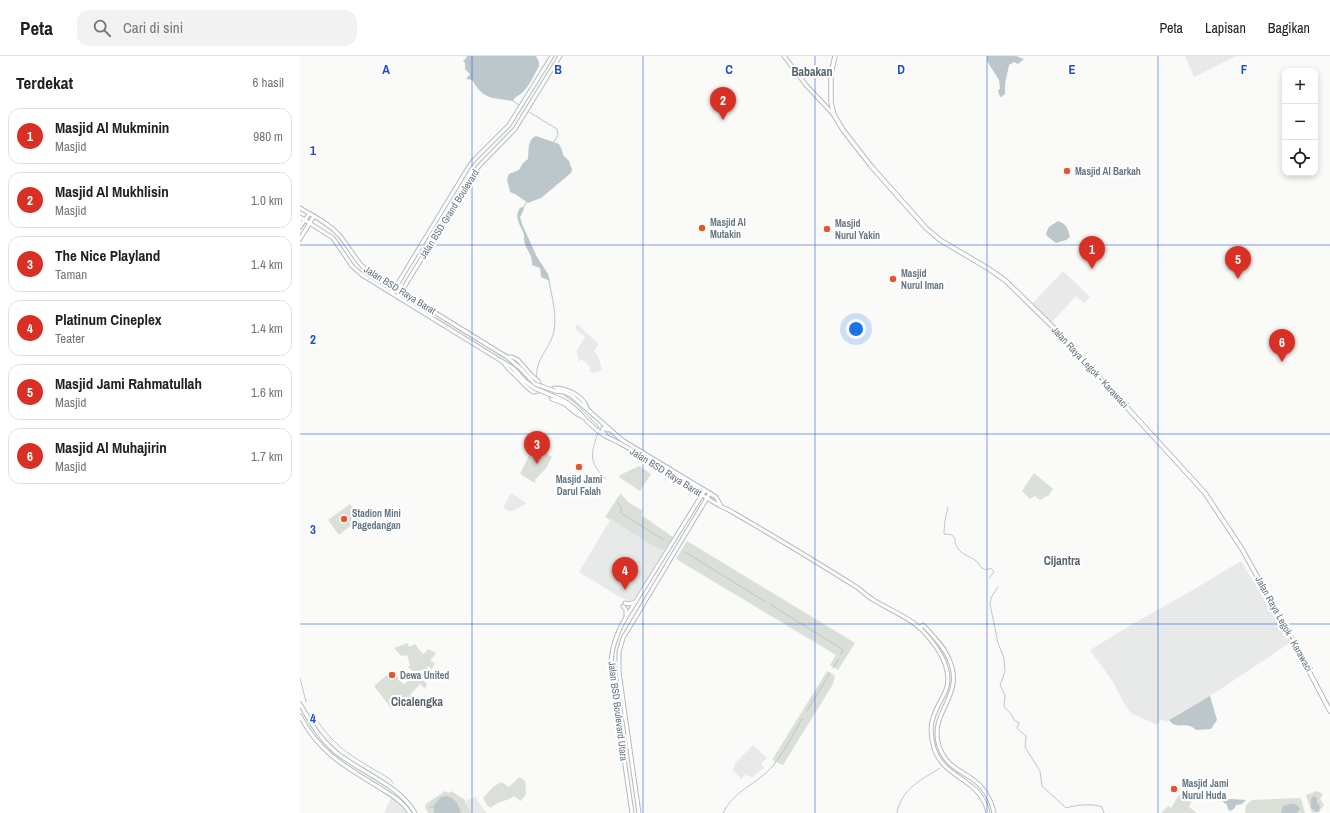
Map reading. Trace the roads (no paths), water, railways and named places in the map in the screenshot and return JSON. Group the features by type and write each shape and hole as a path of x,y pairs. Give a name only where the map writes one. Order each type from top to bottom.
{"main road":[{"name":"Jalan BSD Grand Boulevard","path":"392,294 468,168 473,161 509,125 552,56"},
{"name":"Jalan BSD Grand Boulevard","path":"398,297 479,166 515,129 560,56"},
{"path":"784,56 806,85 834,114"},
{"name":"Jalan Raya Legok - Karawaci","path":"835,56 831,75 831,102 834,114 843,130 871,166 923,224 940,240 989,269 1006,281 1062,336 1206,493 1242,549 1330,710"},
{"name":"Jalan BSD Raya Barat","path":"300,208 322,220 337,233 366,270 508,357 535,384 568,394 622,440 710,493 716,497 721,506"},
{"path":"300,226 310,214"},
{"path":"300,239 314,216"},
{"path":"300,218 300,226"},
{"name":"Jalan BSD Raya Barat","path":"300,218 318,227 335,241 362,276 517,371 525,381 534,388 567,402 601,433 680,479 695,491 857,588 909,620 919,628"},
{"path":"305,231 311,226 318,227"},
{"path":"386,282 393,284 400,280"},
{"path":"406,284 408,296"},
{"path":"504,363 508,370 516,375 529,389 533,392 538,391 540,385 538,381 518,360 508,357"},
{"path":"583,416 577,414 565,404 552,399 552,389 561,388 573,393 585,404 587,409"},
{"path":"620,443 602,432 602,429 605,428 622,440"},
{"name":"Jalan BSD Boulevard Utara","path":"632,813 611,670 611,658 614,643 616,635 626,617 705,490"},
{"path":"695,491 699,496 697,504"},
{"name":"Jalan BSD Boulevard Utara","path":"639,813 618,672 618,659 621,644 636,615 710,493"},
{"path":"702,507 708,502 714,502"},
{"path":"693,510 696,510 698,513"},
{"path":"626,617 624,605 636,601"},
{"path":"988,813 980,794 968,783 944,767 934,748 931,729 933,718 945,695 948,675 944,660 934,645 919,628 923,625 945,651 954,674 953,688 950,697 938,720 937,730 939,746 949,763 955,769 971,778 984,791 989,799 994,813"},
{"path":"614,643 617,641 621,644"},
{"path":"300,704 314,728 328,745 345,759 400,795 415,813"},
{"path":"300,716 308,731 324,750 342,764 408,806 410,813"},
{"path":"357,774 360,769"}],"waterway":[{"path":"513,101 519,105"},
{"path":"529,112 557,129 558,135 554,142"},
{"path":"523,208 527,201"},
{"path":"537,377 538,365 550,343 555,325 554,306 549,281"},
{"path":"565,396 574,402 599,428"},
{"path":"598,433 593,447 593,458 596,468 606,479"},
{"path":"617,502 621,507 621,513 664,540"},
{"path":"947,507 948,510 945,518 944,534 950,534 953,536 960,551 976,561 981,567 985,569 991,568 994,572 989,578"},
{"path":"685,552 766,602"},
{"path":"998,587 991,598 990,604 998,643 1004,658 1005,672 1000,685 1005,695 1004,707 1012,715 1014,720 1019,723 1017,728 1026,736 1025,747 1040,771 1042,786 1066,808 1079,805 1094,805 1102,807 1104,813"},
{"path":"771,605 842,649 841,654"},
{"path":"833,668 839,659"},
{"path":"807,711 830,673"},
{"path":"300,678 306,702"},
{"path":"312,713 337,744 351,755 390,779 393,783"},
{"path":"723,813 727,805 739,793 772,767 802,719"},
{"path":"897,813 899,805 907,791 919,781 940,768"}],"place":[{"name":"Masjid Al Mukhlisin","path":"723,120"},
{"name":"Masjid Al Barkah","path":"1067,171"},
{"name":"Masjid Al Mutakin","path":"702,228"},
{"name":"Masjid Nurul Yakin","path":"827,229"},
{"name":"Masjid Al Mukminin","path":"1092,269"},
{"name":"Masjid Nurul Iman","path":"893,279"},
{"name":"Masjid Jami Rahmatullah","path":"1238,279"},
{"name":"Masjid Al Muhajirin","path":"1282,362"},
{"name":"The Nice Playland","path":"537,464"},
{"name":"Masjid Jami Darul Falah","path":"579,467"},
{"name":"Stadion Mini Pagedangan","path":"344,519"},
{"name":"Platinum Cineplex","path":"625,590"},
{"name":"Dewa United","path":"392,675"},
{"name":"Masjid Jami Nurul Huda","path":"1174,789"}],"district":[{"name":"Babakan","path":"812,72"},
{"name":"Cijantra","path":"1062,561"},
{"name":"Cicalengka","path":"417,702"}]}
